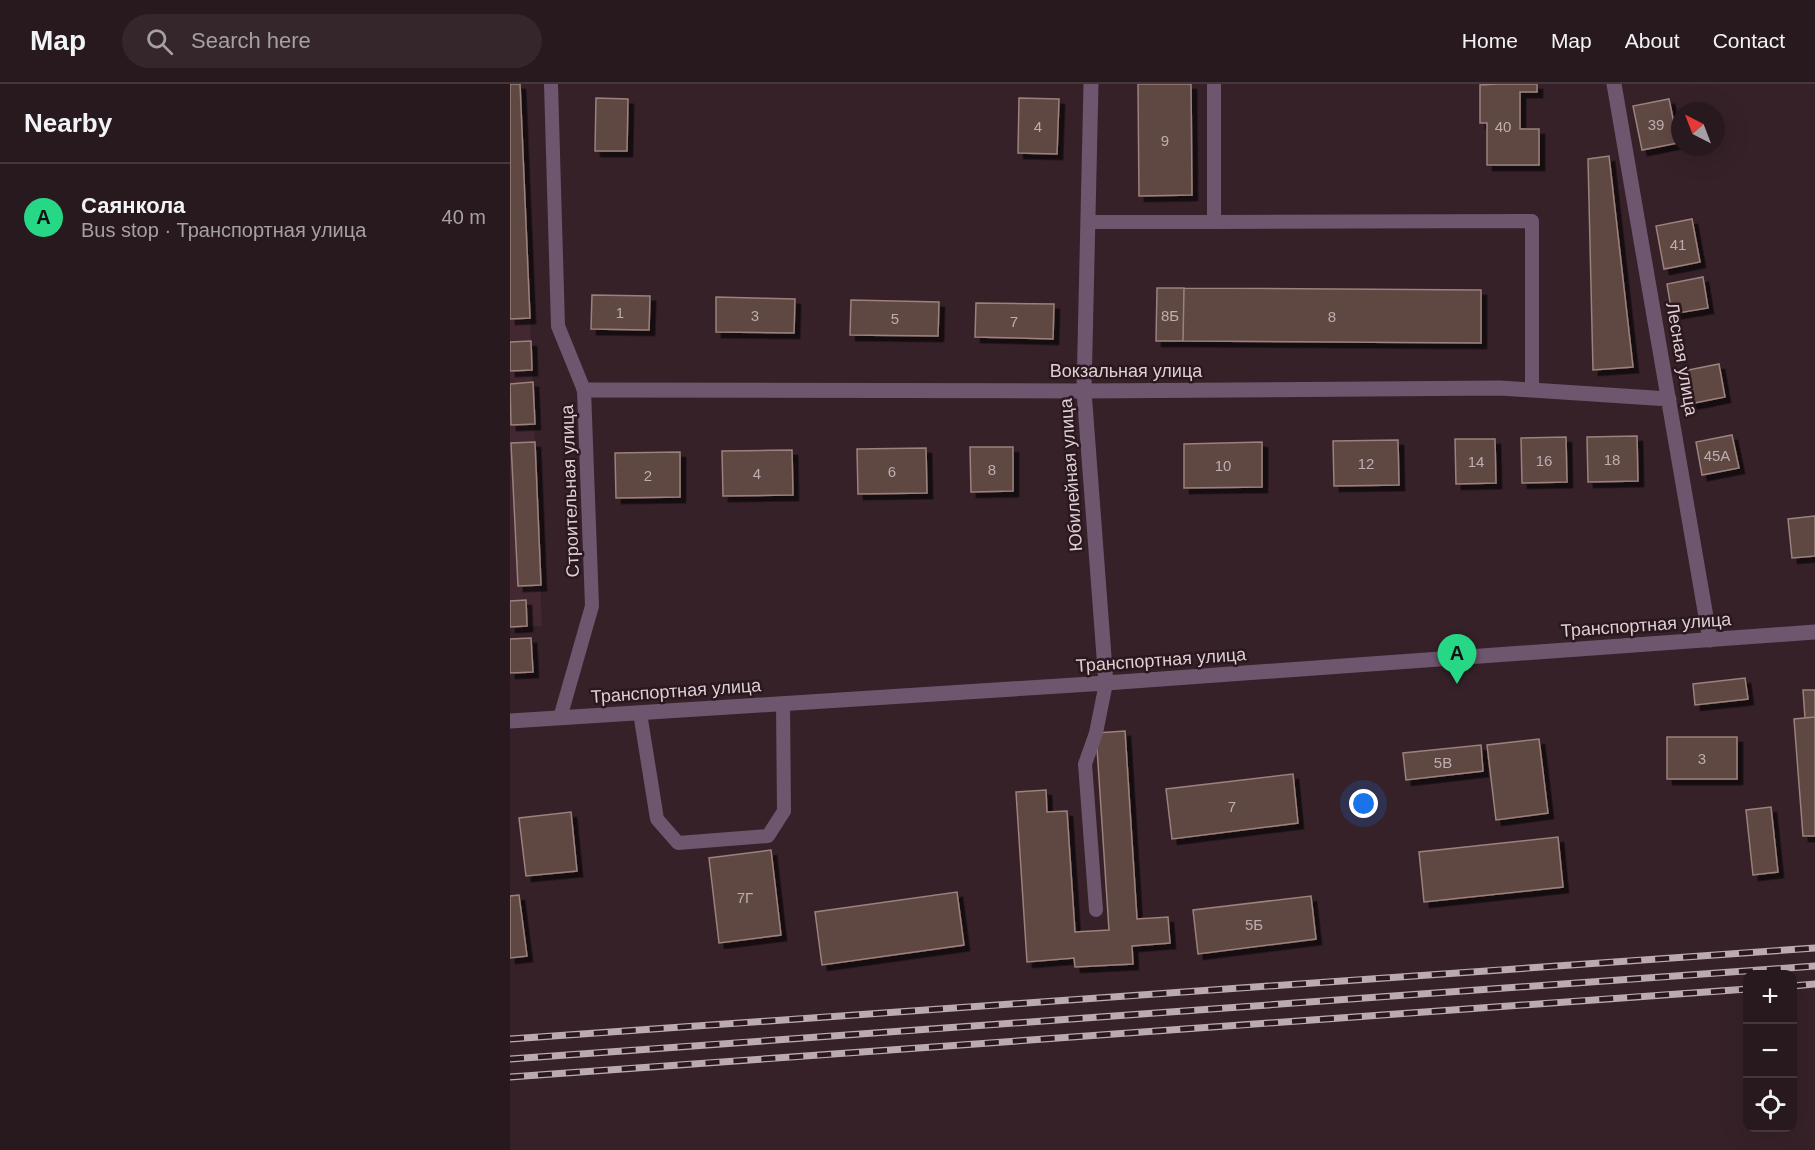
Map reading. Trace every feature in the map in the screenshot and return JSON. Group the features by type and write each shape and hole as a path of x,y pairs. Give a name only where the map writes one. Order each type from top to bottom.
{"street":[{"name":"Юбилейная улица","path":"1091,84 1084,391 1106,683"},
{"name":"Лесная улица","path":"1614,84 1710,640"},
{"name":"Вокзальная улица","path":"584,390 1084,391 1500,388 1669,399"},
{"name":"Транспортная улица","path":"510,721 1106,683 1815,632"}],"lane":[{"name":"Строительная улица","path":"551,84 558,326 584,390 592,606 560,718"},
{"path":"1214,84 1214,222"},
{"path":"1088,222 1532,221 1532,390"},
{"path":"1096,910 1085,764 1096,733 1106,683"},
{"path":"640,713 657,819 678,843 768,836 784,811 783,704"}],"shaded area":[{"path":"510,84 521,84 542,626 510,627"}],"building":[{"path":"510,84 520,84 530,318 510,319"},
{"path":"1138,84 1191,84 1192,195 1139,196"},
{"path":"1537,84 1537,92 1520,92 1520,129 1539,129 1539,165 1487,165 1487,123 1480,123 1480,85"},
{"path":"596,98 628,99 627,151 595,151"},
{"path":"1019,98 1059,99 1057,154 1018,153"},
{"path":"1669,99 1671,144 1642,150 1633,106"},
{"path":"1609,156 1633,367 1593,370 1588,159"},
{"path":"1692,219 1700,262 1664,269 1656,226"},
{"path":"1703,277 1708,308 1672,314 1667,284"},
{"path":"1157,288 1184,288 1183,341 1156,341"},
{"path":"1184,288 1481,290 1481,343 1183,341"},
{"path":"592,295 650,296 649,330 591,329"},
{"path":"716,297 795,299 794,333 716,332"},
{"path":"851,300 939,302 938,336 850,335"},
{"path":"976,303 1054,304 1053,339 975,337"},
{"path":"531,341 532,370 510,371 510,342"},
{"path":"1719,364 1725,397 1689,404 1683,371"},
{"path":"533,382 535,424 511,425 510,384"},
{"path":"1732,435 1739,468 1702,475 1696,442"},
{"path":"1637,436 1638,481 1588,482 1587,437"},
{"path":"1566,437 1567,482 1522,483 1521,438"},
{"path":"1455,439 1495,439 1496,483 1456,484"},
{"path":"1398,440 1399,485 1334,486 1333,441"},
{"path":"535,442 541,585 518,586 511,443"},
{"path":"1262,442 1262,487 1184,488 1184,444"},
{"path":"970,447 1013,447 1013,491 971,492"},
{"path":"926,448 927,493 858,494 857,449"},
{"path":"792,450 793,495 723,496 722,451"},
{"path":"680,452 680,497 616,498 615,453"},
{"path":"1815,516 1815,556 1792,558 1788,519"},
{"path":"526,600 527,626 510,627 510,601"},
{"path":"531,638 533,672 510,673 510,639"},
{"path":"1745,678 1748,699 1695,705 1693,684"},
{"path":"1803,690 1815,690 1815,717 1805,718"},
{"path":"1815,717 1815,836 1803,836 1794,719"},
{"path":"1125,731 1137,919 1168,917 1170,943 1132,946 1133,964 1075,967 1074,958 1027,962 1016,792 1046,790 1047,812 1067,811 1075,932 1109,930 1096,733"},
{"path":"1667,737 1737,737 1737,779 1667,779"},
{"path":"1539,739 1548,813 1496,820 1487,745"},
{"path":"1481,745 1483,771 1406,780 1403,753"},
{"path":"1293,774 1298,823 1172,839 1166,789"},
{"path":"1771,807 1778,872 1753,875 1746,810"},
{"path":"571,812 577,871 526,876 519,818"},
{"path":"1558,837 1563,887 1424,902 1419,852"},
{"path":"771,850 781,935 719,943 709,858"},
{"path":"957,892 964,945 822,965 815,912"},
{"path":"519,895 527,956 510,958 510,896"},
{"path":"1311,896 1316,939 1198,954 1193,910"}],"railway":[{"path":"510,1039 1815,948"},
{"path":"510,1059 1815,966"},
{"path":"1797,986 1815,984"},
{"path":"510,1077 1743,989"}],"place":[{"name":"Саянкола","path":"1457,684"}]}
